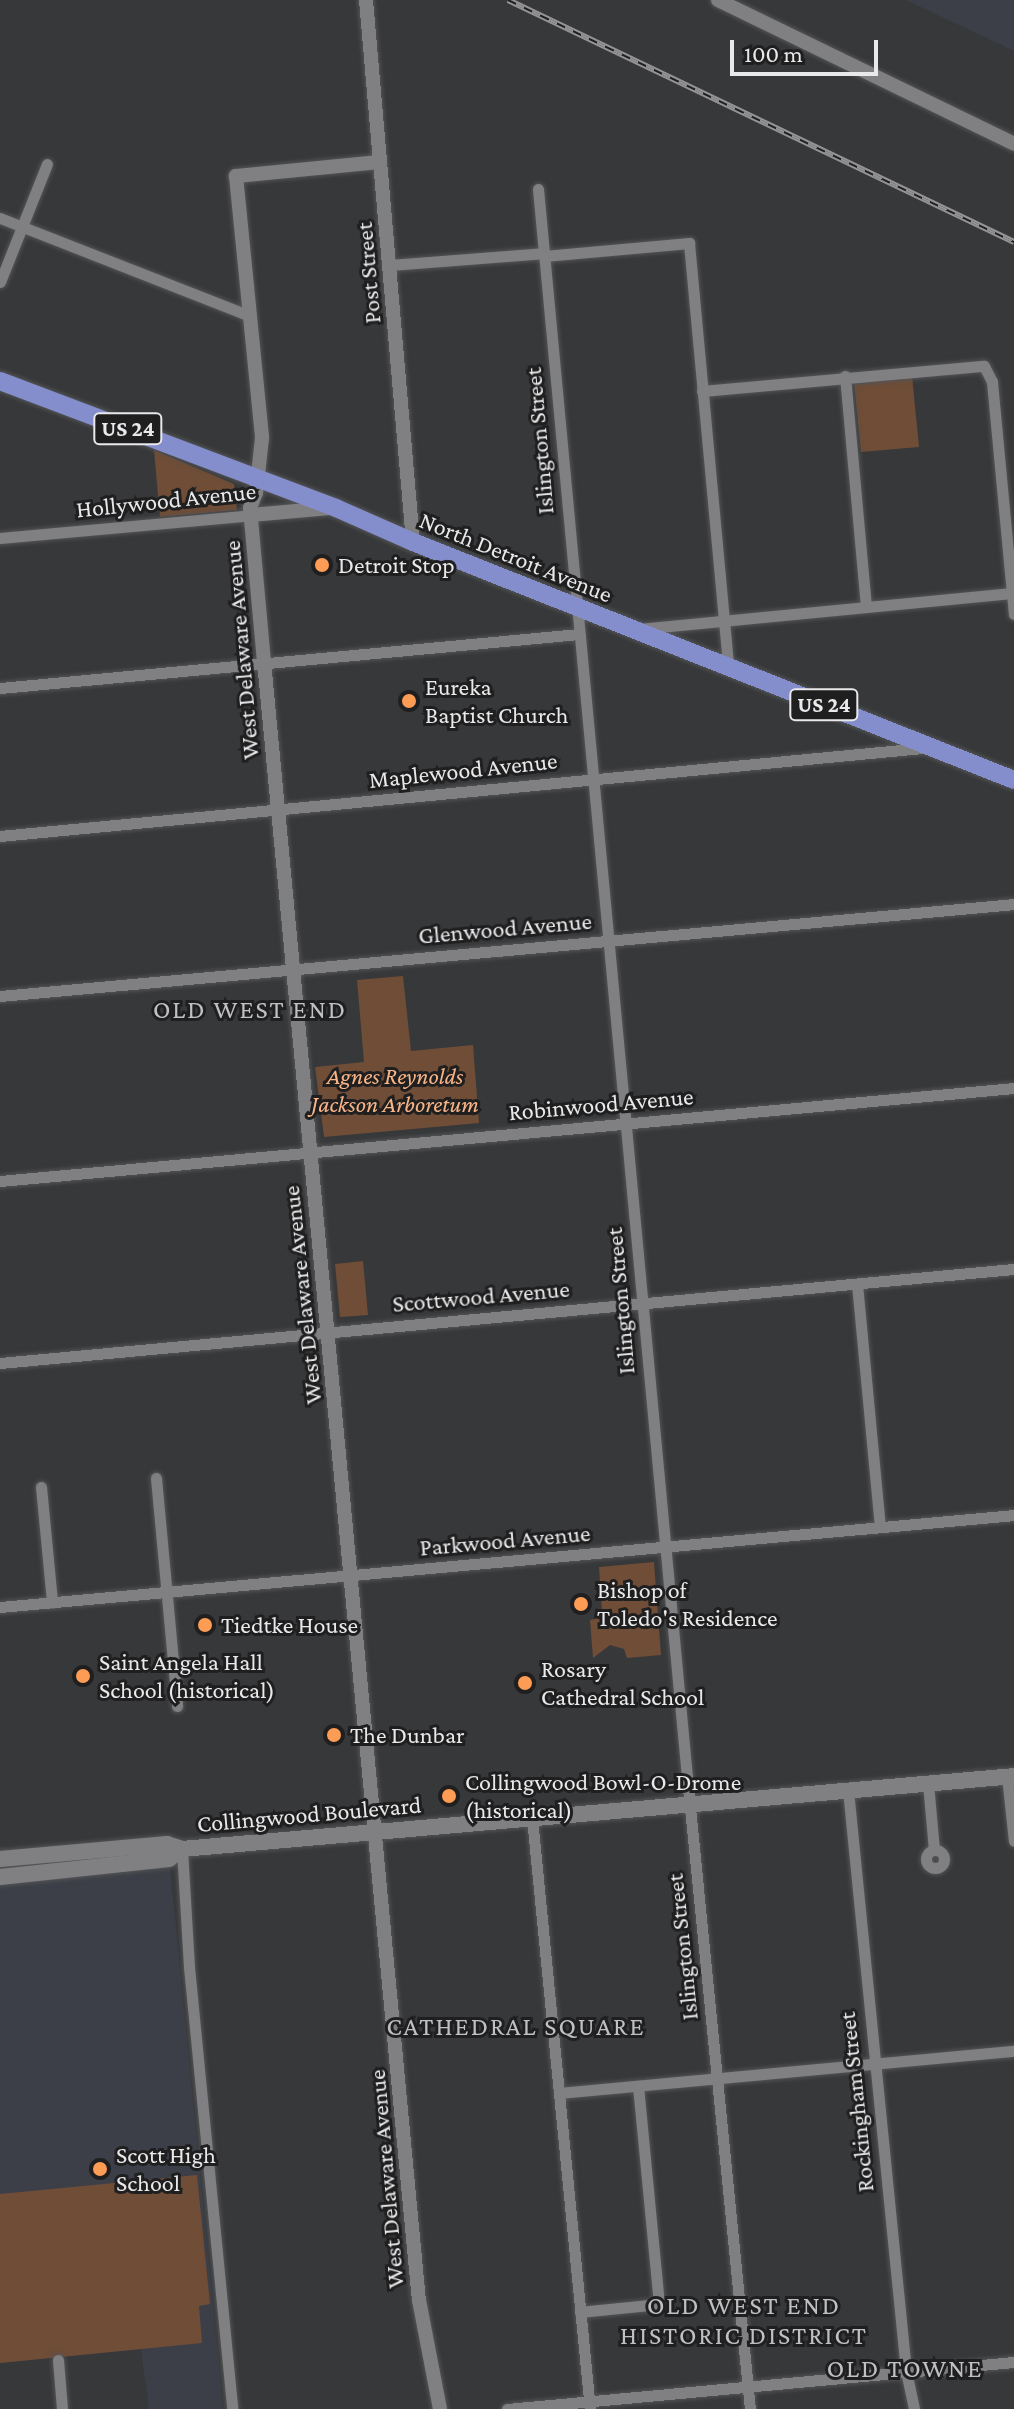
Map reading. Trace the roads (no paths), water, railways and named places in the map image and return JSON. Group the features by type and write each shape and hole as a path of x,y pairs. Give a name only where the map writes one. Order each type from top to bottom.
{"main road":[{"name":"North Detroit Avenue","path":"0,381 336,508 413,542 1014,780"},
{"name":"Collingwood Boulevard","path":"0,1859 167,1844 182,1849 1011,1776"},
{"name":"Collingwood Boulevard","path":"0,1877 169,1859 182,1849"},
{"path":"75,1869 80,1852"}],"street":[{"name":"Post Street","path":"366,0 413,542"},
{"path":"718,0 1014,144"},
{"name":"West Delaware Avenue","path":"380,162 236,176 262,438 251,515 264,663 419,2300 440,2409"},
{"path":"0,282 47,164"},
{"name":"Islington Street","path":"538,189 689,1804 750,2409"},
{"path":"0,218 250,316"},
{"path":"389,265 689,243 728,666"},
{"path":"702,391 976,365 989,372 1014,614"},
{"path":"845,376 866,607"},
{"name":"Hollywood Avenue","path":"0,538 336,508"},
{"path":"634,629 1013,594"},
{"path":"0,688 579,634"},
{"name":"Maplewood Avenue","path":"0,836 930,747"},
{"name":"Glenwood Avenue","path":"0,996 1014,904"},
{"name":"Robinwood Avenue","path":"0,1181 1014,1088"},
{"name":"Scottwood Avenue","path":"0,1363 1014,1269"},
{"path":"857,1284 880,1527"},
{"path":"156,1478 177,1706"},
{"path":"41,1487 52,1602"},
{"name":"Parkwood Avenue","path":"0,1607 1014,1515"},
{"path":"1011,1776 1014,1841"},
{"path":"928,1783 934,1850"},
{"name":"Rockingham Street","path":"848,1790 906,2371 914,2409"},
{"path":"532,1818 590,2405"},
{"path":"182,1849 189,1967 232,2409"},
{"path":"559,2093 1014,2051"},
{"path":"580,2312 659,2304 638,2086"},
{"path":"58,2360 62,2409"},
{"path":"507,2409 590,2405 1014,2362"}],"railway":[{"path":"508,0 1014,242"}],"place":[{"name":"Detroit Stop","path":"322,565"},
{"name":"Eureka Baptist Church","path":"409,701"},
{"name":"Bishop of Toledo's Residence","path":"581,1604"},
{"name":"Tiedtke House","path":"205,1625"},
{"name":"Saint Angela Hall School (historical)","path":"83,1676"},
{"name":"Rosary Cathedral School","path":"525,1683"},
{"name":"The Dunbar","path":"334,1735"},
{"name":"Collingwood Bowl-O-Drome (historical)","path":"449,1796"},
{"name":"Scott High School","path":"100,2169"}],"district":[{"name":"OLD WEST END","path":"250,1010"},
{"name":"CATHEDRAL SQUARE","path":"516,2027"},
{"name":"OLD WEST END HISTORIC DISTRICT","path":"744,2321"},
{"name":"OLD TOWNE","path":"905,2369"}],"park label":[{"name":"Agnes Reynolds Jackson Arboretum","path":"395,1090"}]}
